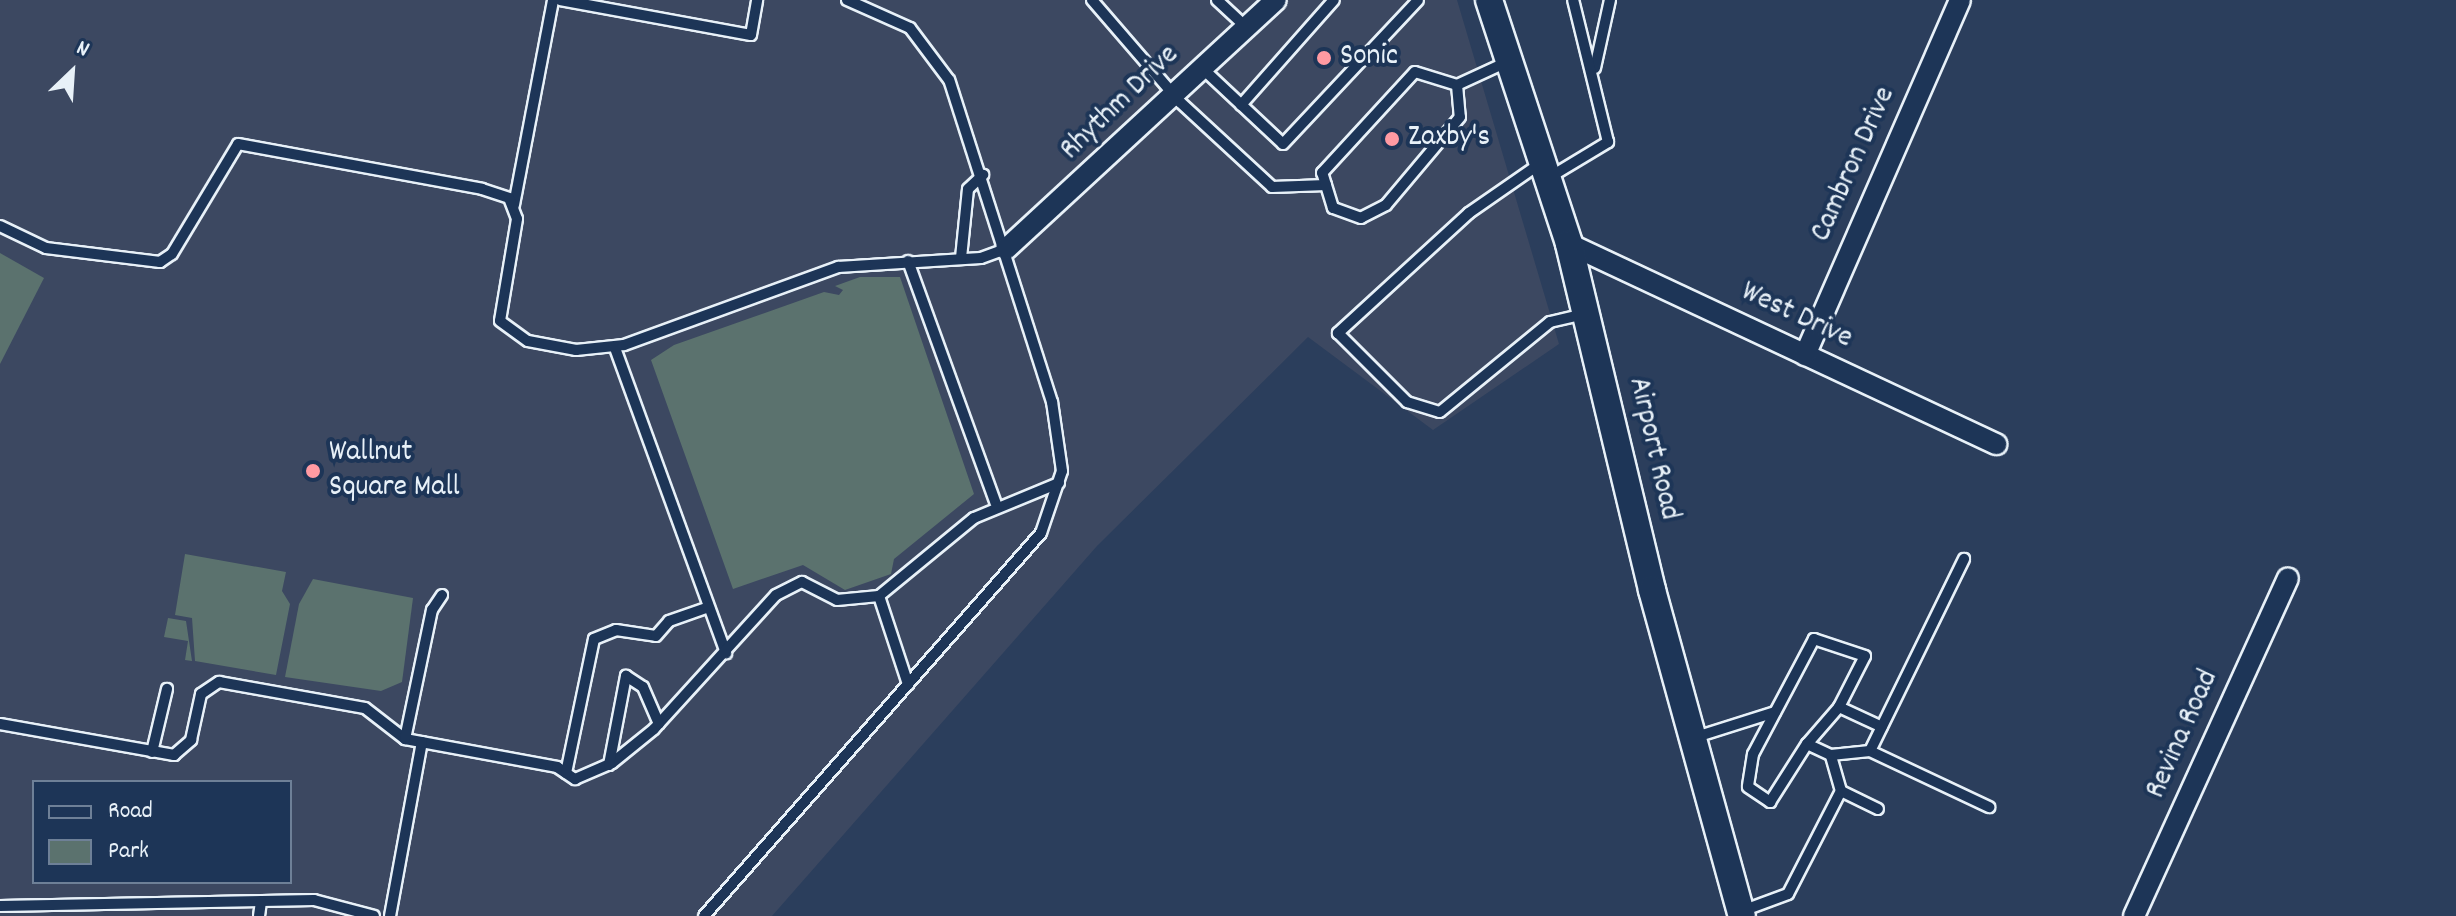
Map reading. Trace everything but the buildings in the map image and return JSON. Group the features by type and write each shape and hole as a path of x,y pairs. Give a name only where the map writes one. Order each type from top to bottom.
{"street":[{"name":"Rhythm Drive","path":"1006,249 1276,0"},
{"name":"Airport Road","path":"1489,0 1569,244 1652,590 1696,737 1741,914"},
{"name":"Cambron Drive","path":"1805,355 1960,0"},
{"name":"West Drive","path":"1569,244 1996,444"},
{"name":"Revina Road","path":"2134,916 2288,578"}],"lane":[{"path":"553,0 514,205 500,321 528,341 615,348 838,267 961,258 1006,249"},
{"path":"560,0 751,35 757,0"},
{"path":"704,916 1041,533 1059,483 1061,440 1006,249 983,175 933,52 892,16 847,0"},
{"path":"1092,0 1175,91 1272,187 1326,185"},
{"path":"1217,0 1245,26"},
{"path":"1241,105 1334,0"},
{"path":"1201,67 1283,144 1418,0"},
{"path":"1573,0 1595,71 1608,142 1546,170 1469,213 1338,333 1407,402 1440,412 1550,322 1587,314"},
{"path":"1595,71 1610,0"},
{"path":"1457,85 1460,117 1386,205 1361,218 1333,208 1322,173 1415,72 1457,85 1509,61"},
{"path":"0,226 46,248 160,262 172,254 238,144 502,193 514,205"},
{"path":"961,258 968,189 983,175"},
{"path":"908,261 996,504"},
{"path":"615,348 726,653"},
{"path":"0,724 152,752 186,749 201,694 219,682 365,708 405,739 566,773 575,779 609,765 659,724 776,595 802,582 837,600 879,596 996,504 1059,483"},
{"path":"1870,751 1964,559"},
{"path":"405,739 432,610 442,595"},
{"path":"879,596 908,684"},
{"path":"566,773 594,639 616,630 656,636 669,621 709,607"},
{"path":"1814,639 1865,656 1839,707 1807,744 1778,798 1770,802 1748,787 1753,754 1775,712 1814,639"},
{"path":"609,765 626,676 643,687 659,724"},
{"path":"152,752 167,689"},
{"path":"1839,707 1882,727"},
{"path":"1696,737 1775,712"},
{"path":"390,916 422,742"},
{"path":"1807,744 1831,755 1870,751 1989,807"},
{"path":"1741,914 1788,894 1841,791 1831,755"},
{"path":"1841,791 1878,809"},
{"path":"0,906 314,900 374,916"},
{"path":"259,916 261,901"}],"shaded area":[{"path":"0,0 1457,0 1559,344 1433,430 1308,337 1097,546 772,916 0,916"}],"green space":[{"path":"0,253 44,278 0,364"},
{"path":"860,277 900,277 974,494 894,559 891,574 845,590 803,565 733,589 651,360 674,345 824,292 839,295 843,290 835,286"},
{"path":"185,554 286,572 282,591 290,604 276,675 195,661 192,618 175,615"},
{"path":"313,579 413,598 402,682 381,691 285,677 299,604"},
{"path":"168,618 186,621 192,661 185,660 188,641 164,637"}],"place":[{"name":"Sonic","path":"1324,58"},
{"name":"Zaxby's","path":"1392,139"},
{"name":"Wallnut Square Mall","path":"313,471"}]}
